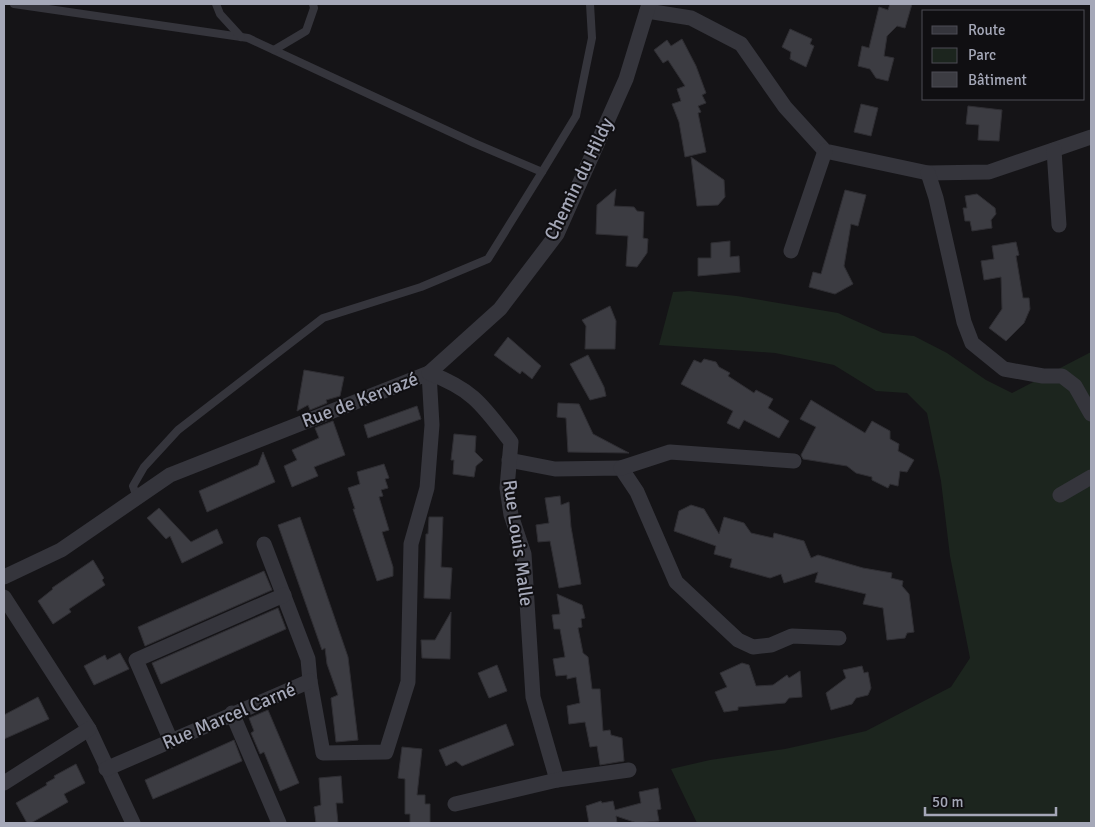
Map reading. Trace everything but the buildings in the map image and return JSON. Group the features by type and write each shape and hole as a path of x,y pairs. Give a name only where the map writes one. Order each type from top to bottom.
{"street":[{"path":"648,8 691,18 741,44 785,107 824,151 928,173 989,172 1091,137"},
{"name":"Chemin du Hildy","path":"429,374 500,309 557,234 626,78 648,8"},
{"path":"1054,150 1059,225"},
{"path":"791,251 824,151"},
{"path":"928,173 936,198 964,322 972,343 1004,369 1044,376 1062,376 1075,386 1091,414"},
{"name":"Rue Louis Malle","path":"429,374 451,382 479,400 511,442 507,488 511,515 524,554 533,697 557,780"},
{"name":"Rue de Kervazé","path":"4,578 61,550 170,475 429,374 432,434 428,488 411,544 408,682 386,752"},
{"path":"509,460 556,469 621,468 670,452 794,461"},
{"path":"621,468 638,492 676,582 738,640 753,647 771,645 792,636 839,638"},
{"path":"1060,495 1091,477"},
{"path":"264,544 308,659 310,681"},
{"path":"171,741 136,660 284,595"},
{"path":"4,597 89,729 106,769 133,823"},
{"name":"Rue Marcel Carné","path":"106,769 232,713 310,681 323,753 386,752"},
{"path":"232,713 279,823"},
{"path":"4,783 89,729"},
{"path":"455,804 557,780 629,770"}],"lane":[{"path":"14,4 242,38 274,50 542,172"},
{"path":"216,4 220,14 242,38"},
{"path":"274,50 306,31 314,8 313,4"},
{"path":"137,498 133,486 144,467 178,430 323,318 422,287 488,259 576,116 592,38 590,4"}],"green space":[{"path":"689,291 737,296 838,313 883,333 914,336 947,353 986,380 1012,393 1091,352 1091,823 697,823 671,769 710,760 785,749 866,731 951,687 970,658 950,556 941,481 927,413 907,393 876,391 834,365 775,353 659,345 673,292"}]}
